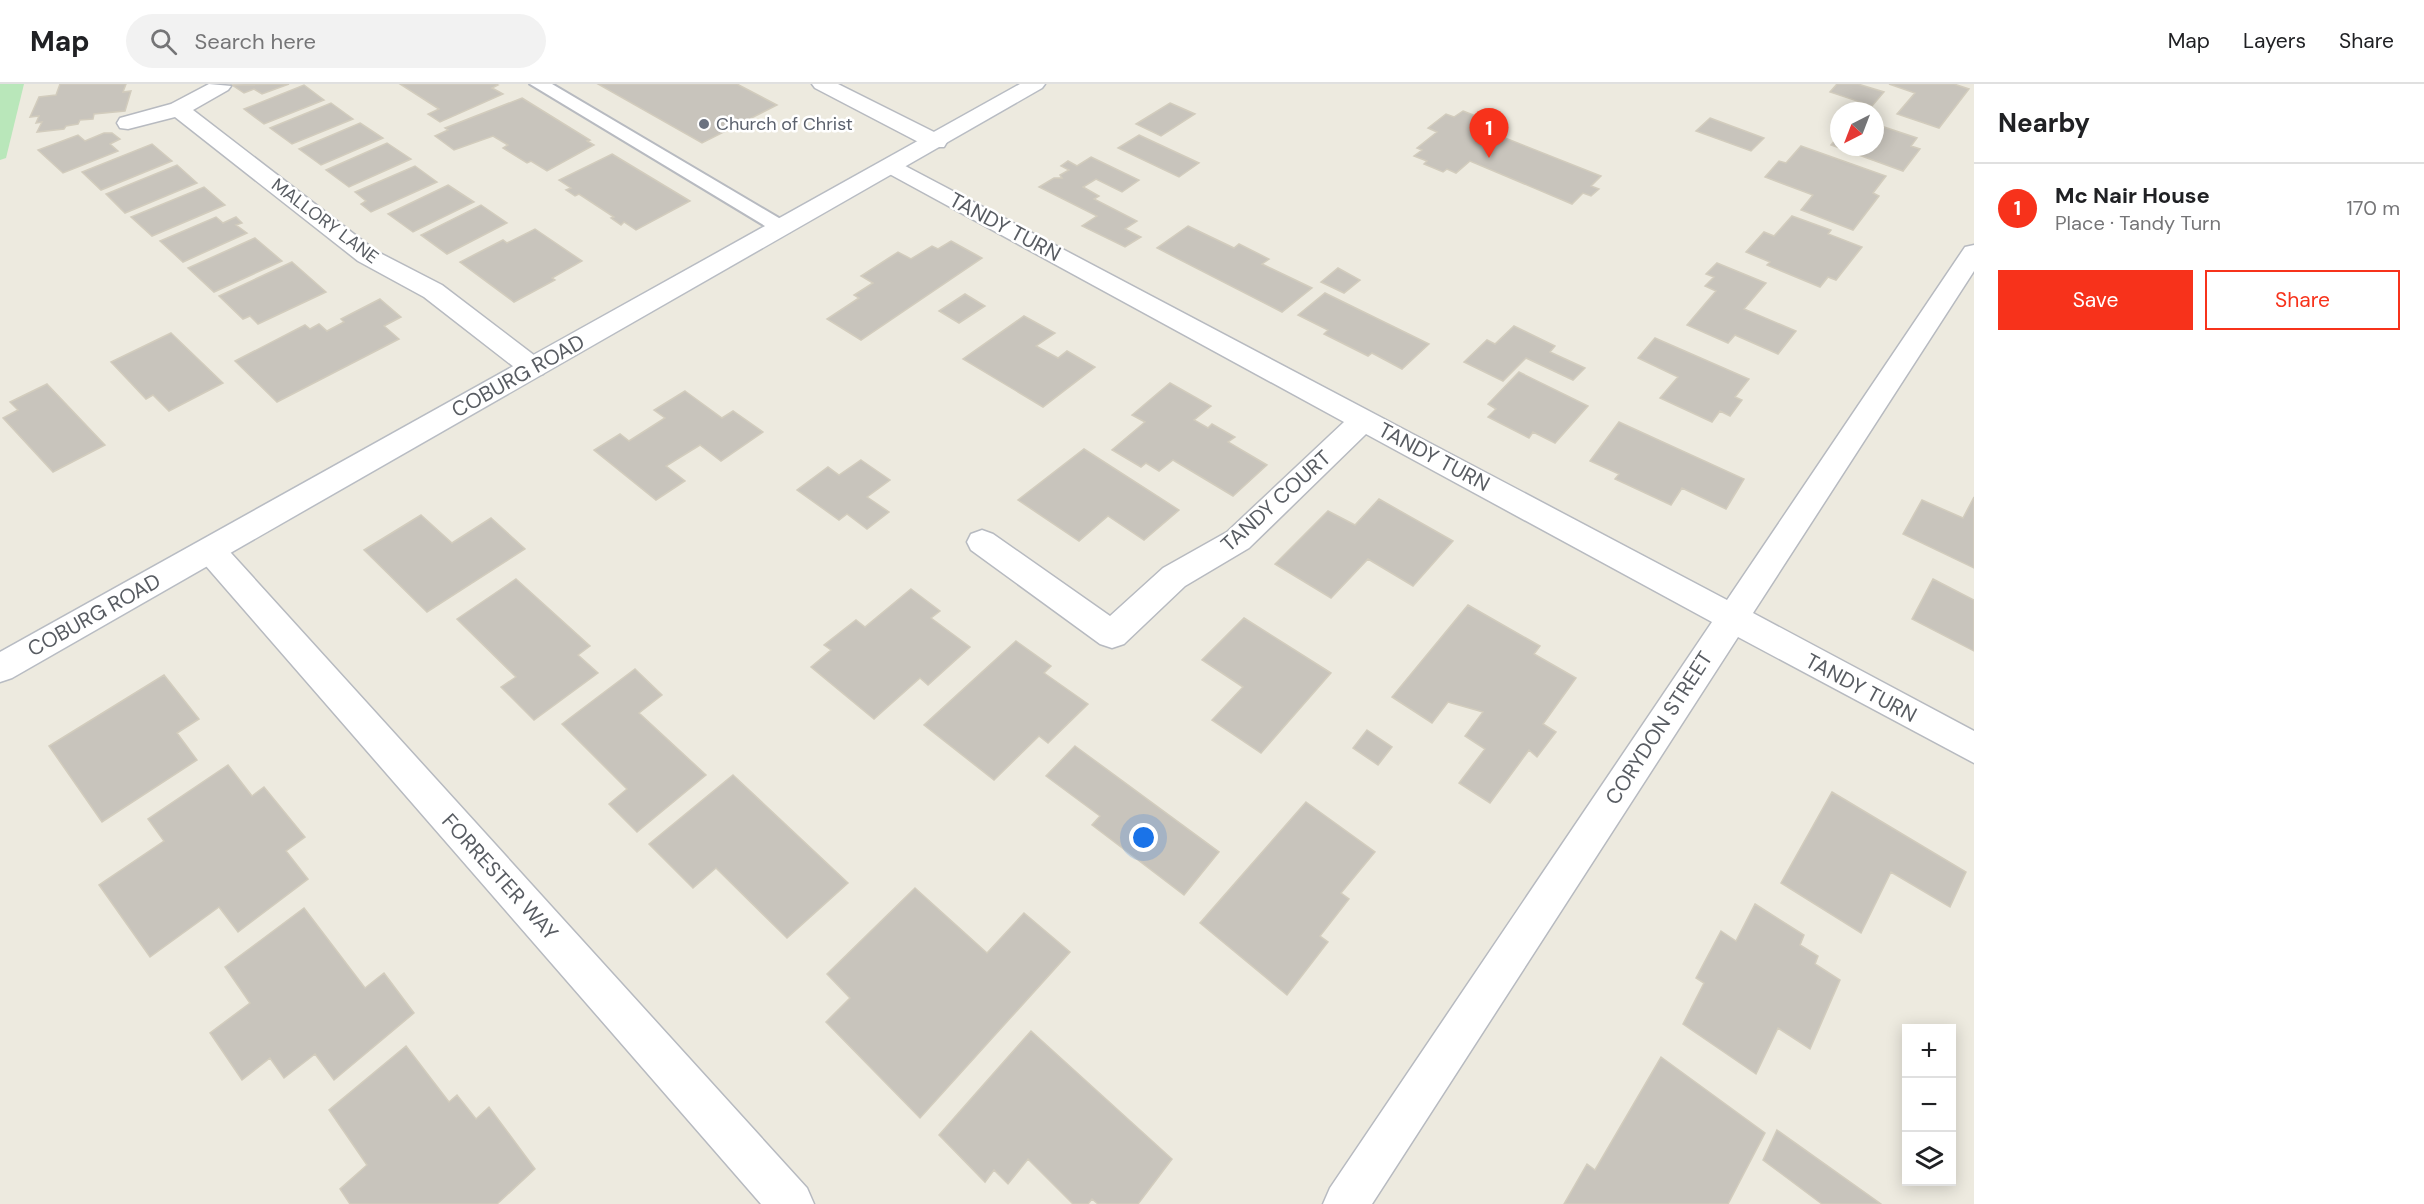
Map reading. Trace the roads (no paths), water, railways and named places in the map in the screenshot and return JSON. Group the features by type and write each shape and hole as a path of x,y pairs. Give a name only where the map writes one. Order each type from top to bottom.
{"street":[{"path":"822,84 936,142"},
{"name":"COBURG ROAD","path":"0,668 936,142 1035,84"},
{"path":"128,123 179,109 221,86"},
{"name":"MALLORY LANE","path":"179,109 367,256 433,291 533,368"},
{"name":"TANDY TURN","path":"892,166 1974,748"},
{"name":"CORYDON STREET","path":"1346,1204 1974,252"},
{"name":"TANDY COURT","path":"982,542 1112,634 1174,577 1238,540 1364,419"},
{"name":"FORRESTER WAY","path":"210,550 790,1204"}],"lane":[{"path":"539,84 782,228"}],"place":[{"name":"Church of Christ","path":"704,124"},
{"name":"Mc Nair House","path":"1489,158"}]}
